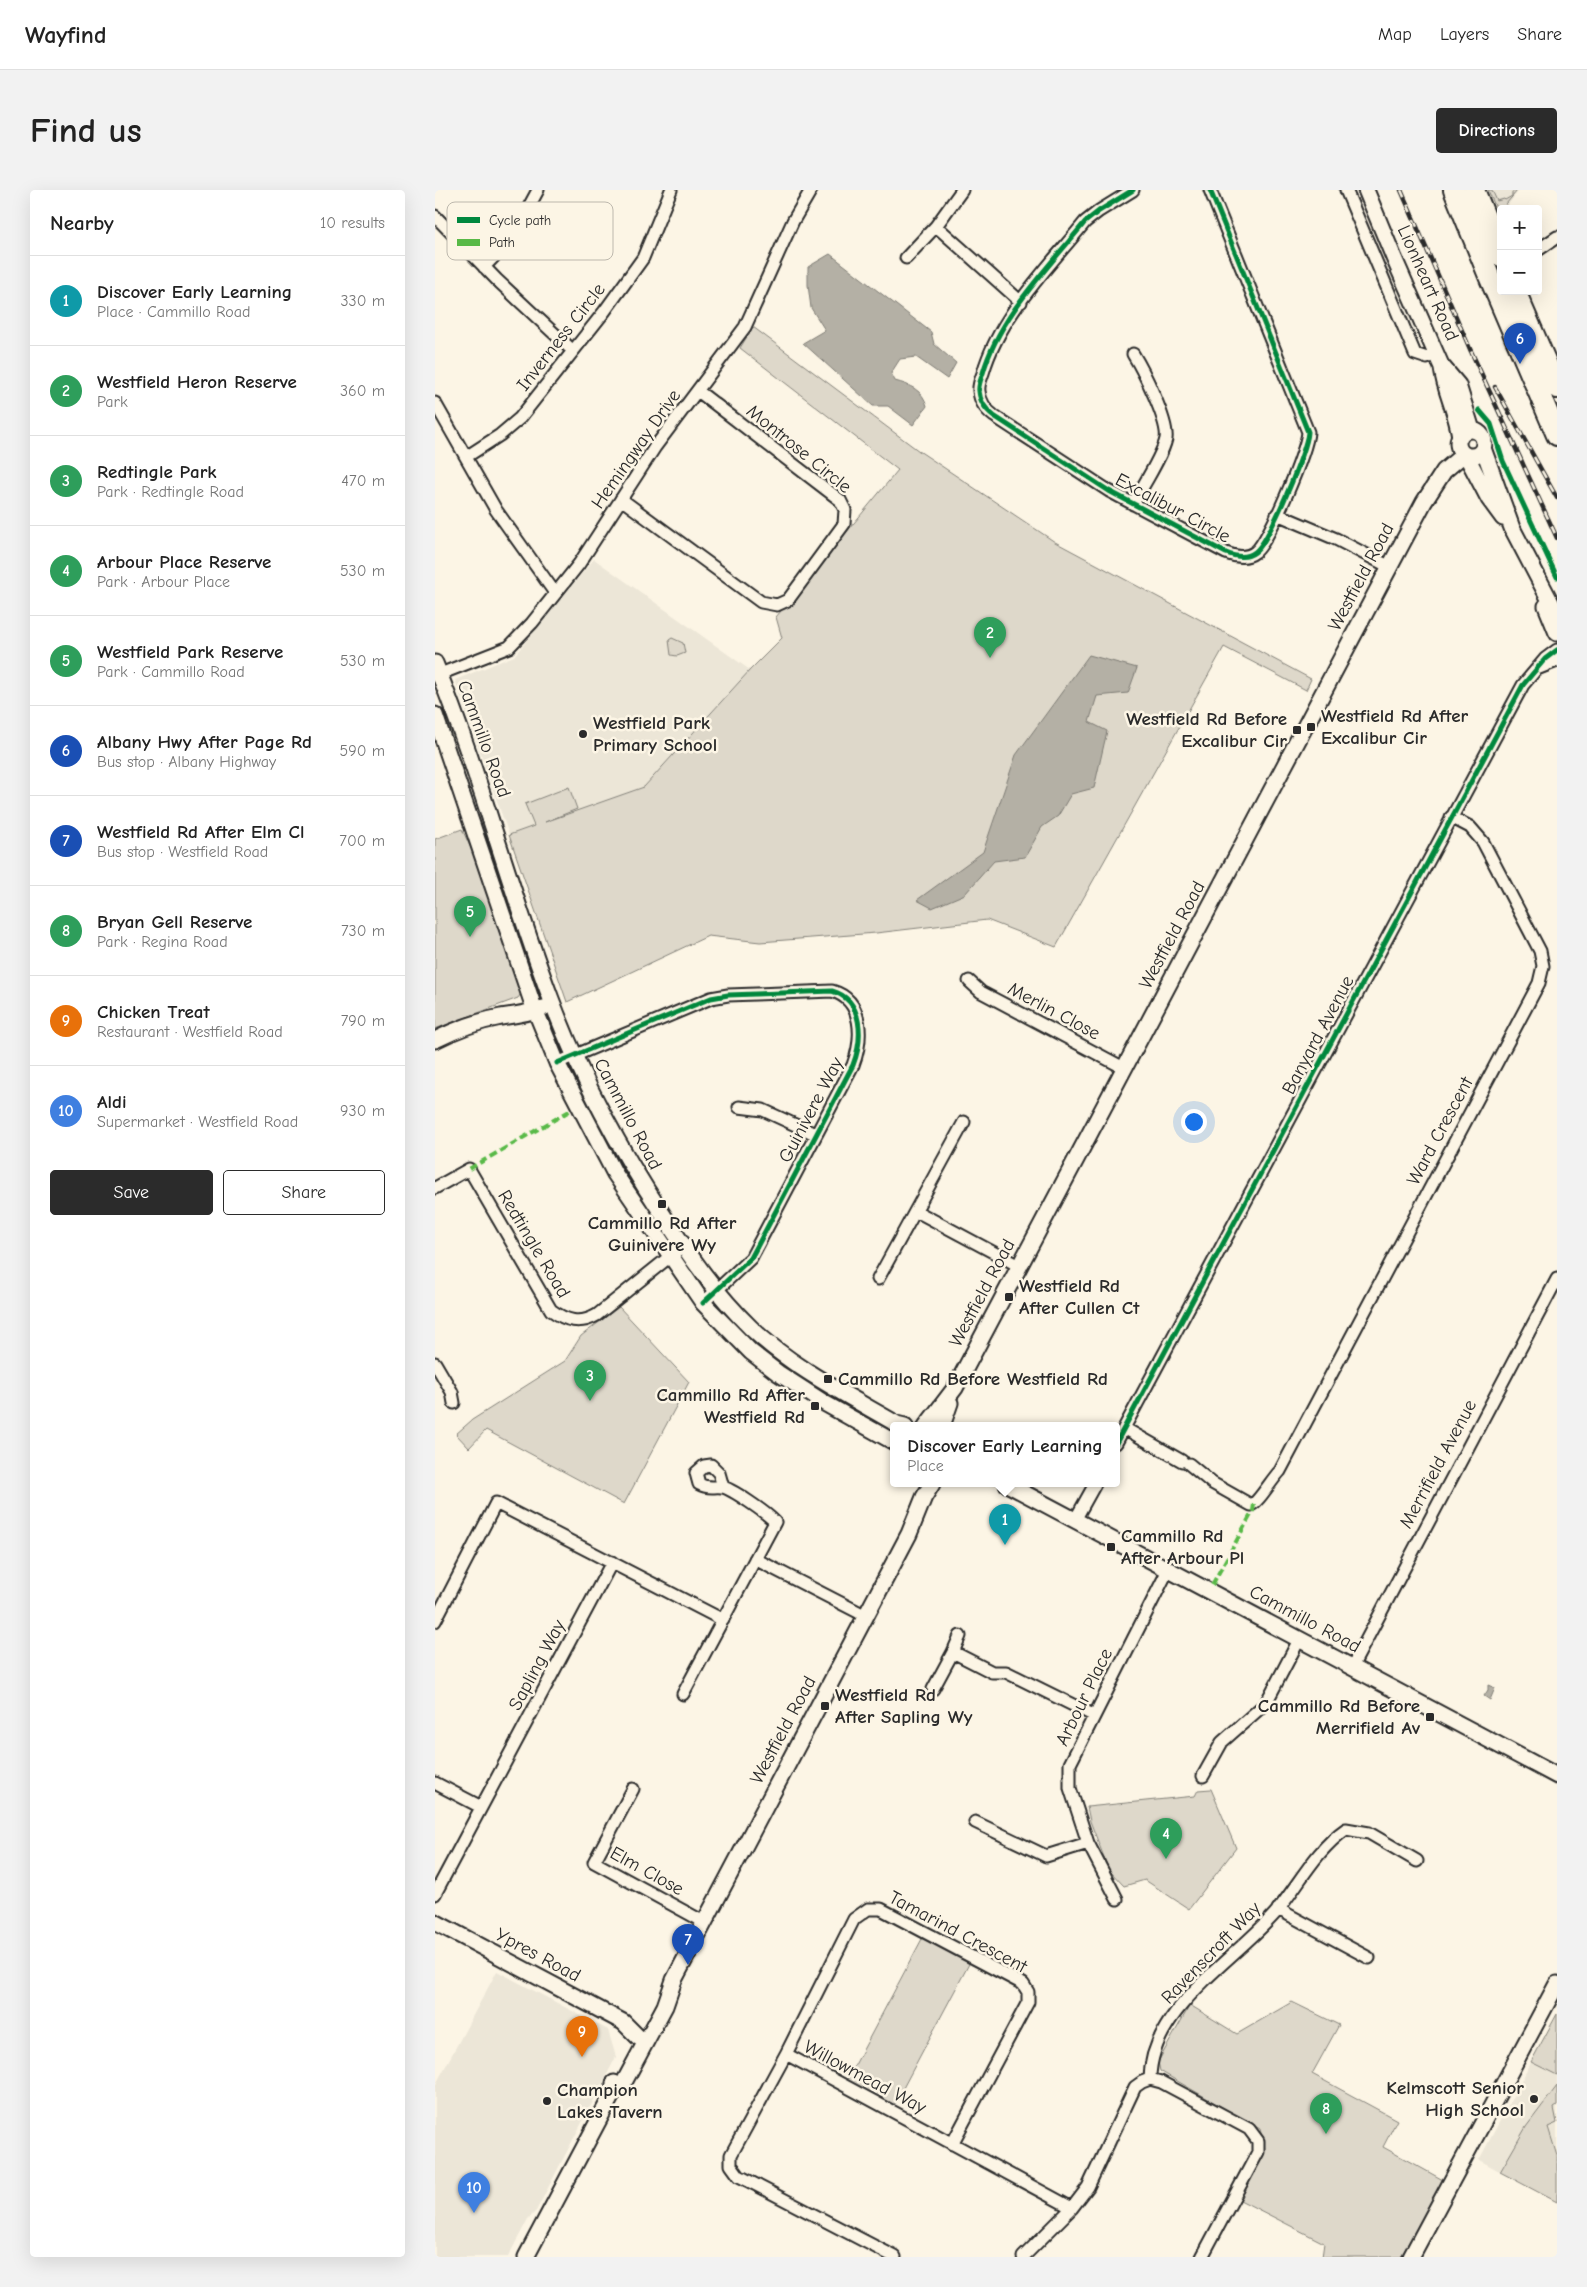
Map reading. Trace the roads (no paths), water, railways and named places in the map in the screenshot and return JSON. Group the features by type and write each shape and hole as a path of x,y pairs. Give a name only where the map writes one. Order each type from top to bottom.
{"highway":[{"path":"1455,190 1495,274 1557,435"},
{"path":"1474,190 1499,250"},
{"path":"1517,295 1557,388"}],"main road":[{"name":"Lionheart Road","path":"1366,190 1439,359 1464,444 1492,505 1512,528"},
{"name":"Westfield Road","path":"930,1422 955,1388 1424,502 1464,444 1476,455 1483,448 1512,528"},
{"path":"1512,528 1557,614"},
{"path":"1536,576 1557,633"},
{"name":"Cammillo Road","path":"437,671 462,731 552,1000 575,1056 609,1128 683,1246 717,1291 751,1328 776,1349 814,1376 894,1422"},
{"name":"Cammillo Road","path":"435,715 499,898 534,1006 557,1064 615,1174 703,1303 763,1363 826,1404 890,1440"},
{"path":"435,1040 465,1028 552,1000"},
{"name":"Westfield Road","path":"943,1422 955,1388"},
{"name":"Cammillo Road","path":"1013,1487 1557,1776"},
{"name":"Westfield Road","path":"526,2257 613,2092 622,2086 645,2033 665,2006 674,1980 909,1534 925,1488"},
{"name":"Ypres Road","path":"435,1922 645,2033"},
{"path":"1411,2257 1557,1984"}],"street":[{"path":"532,202 538,190"},
{"name":"Inverness Circle","path":"466,457 513,425 573,352 643,258 671,190"},
{"name":"Hemingway Drive","path":"437,671 509,647 532,623 579,564 655,447 745,327 793,221 811,190"},
{"path":"906,258 936,226 962,190"},
{"name":"Excalibur Circle","path":"1133,190 1111,196 1085,222 1002,328 987,358 979,389 982,403 995,416 1087,477 1133,504 1226,553 1236,556 1249,556 1259,549 1277,514 1305,447 1307,429 1210,190"},
{"path":"1346,190 1415,354 1439,359"},
{"path":"435,216 447,228"},
{"path":"936,226 1021,302"},
{"path":"1542,247 1557,237"},
{"path":"477,260 573,352"},
{"path":"484,267 491,260"},
{"path":"1133,354 1142,367 1164,422 1166,435 1163,448 1133,504"},
{"name":"Montrose Circle","path":"621,500 761,602 771,606 787,600 844,524 845,510 840,500 698,392"},
{"path":"435,403 496,510 555,593"},
{"path":"1277,514 1336,540 1390,567"},
{"name":"Banyard Avenue","path":"1120,1436 1523,685 1557,650"},
{"name":"Banyard Avenue","path":"1536,670 1557,661"},
{"name":"Ward Crescent","path":"1125,1428 1185,1462 1212,1483 1251,1505 1258,1501 1268,1483 1280,1471 1539,983 1543,966 1540,951 1483,842 1470,828 1451,817"},
{"name":"Merlin Close","path":"969,981 981,992 1124,1068"},
{"name":"Guinivere Way","path":"557,1064 719,996 832,991 851,1001 856,1012 858,1048 853,1065 751,1258 703,1303"},
{"path":"739,1107 763,1110 815,1134"},
{"path":"878,1279 963,1122"},
{"name":"Redtingle Road","path":"435,1188 469,1169 551,1310 563,1319 576,1321 592,1318 683,1246"},
{"path":"916,1211 1019,1266"},
{"name":"Merrifield Avenue","path":"1352,1667 1557,1279"},
{"path":"435,1363 452,1392 454,1403"},
{"path":"683,1694 775,1522 767,1514 723,1487"},
{"path":"1075,1520 1093,1487"},
{"path":"435,1621 497,1503 723,1620"},
{"path":"755,1559 866,1616"},
{"name":"Sapling Way","path":"435,1894 612,1562"},
{"name":"Arbour Place","path":"1117,1899 1089,1843 1070,1788 1070,1764 1093,1715 1168,1570"},
{"path":"933,1689 961,1636"},
{"path":"1203,1776 1221,1742 1266,1703 1299,1638"},
{"path":"953,1652 992,1672 1006,1672 1093,1715"},
{"path":"435,1782 481,1807"},
{"name":"Elm Close","path":"633,1789 595,1862 704,1922"},
{"path":"975,1822 1045,1856 1089,1843"},
{"name":"Ravenscroft Way","path":"1151,2079 1153,2054 1179,2007 1278,1909 1330,1840 1347,1829 1369,1833 1417,1861"},
{"name":"Tamarind Crescent","path":"786,2054 854,1919 860,1913 868,1909 881,1909 949,1943 1023,1984 1028,1992 1028,2002 952,2144"},
{"path":"1278,1909 1369,1958"},
{"name":"Willowmead Way","path":"895,2257 739,2176 733,2168 731,2155 786,2054 1072,2208"},
{"path":"1023,2257 1072,2208 1091,2180 1135,2087 1151,2079 1161,2082 1249,2129 1258,2140 1258,2152 1208,2255"}],"railway":[{"path":"1401,190 1470,349 1557,538"},
{"path":"1495,387 1557,498"}],"place":[{"name":"Albany Hwy After Page Rd","path":"1520,364"},
{"name":"Westfield Heron Reserve","path":"990,658"},
{"name":"Westfield Rd After Excalibur Cir","path":"1311,727"},
{"name":"Westfield Rd Before Excalibur Cir","path":"1297,730"},
{"name":"Westfield Park Primary School","path":"583,734"},
{"name":"Westfield Park Reserve","path":"470,937"},
{"name":"Cammillo Rd After Guinivere Wy","path":"662,1204"},
{"name":"Westfield Rd After Cullen Ct","path":"1009,1297"},
{"name":"Cammillo Rd Before Westfield Rd","path":"828,1379"},
{"name":"Redtingle Park","path":"590,1401"},
{"name":"Cammillo Rd After Westfield Rd","path":"815,1406"},
{"name":"Discover Early Learning","path":"1005,1545"},
{"name":"Cammillo Rd After Arbour Pl","path":"1111,1547"},
{"name":"Westfield Rd After Sapling Wy","path":"825,1706"},
{"name":"Cammillo Rd Before Merrifield Av","path":"1430,1717"},
{"name":"Arbour Place Reserve","path":"1166,1859"},
{"name":"Westfield Rd After Elm Cl","path":"688,1965"},
{"name":"Chicken Treat","path":"582,2057"},
{"name":"Kelmscott Senior High School","path":"1534,2099"},
{"name":"Champion Lakes Tavern","path":"547,2101"},
{"name":"Bryan Gell Reserve","path":"1326,2134"},
{"name":"Aldi","path":"474,2213"}]}
